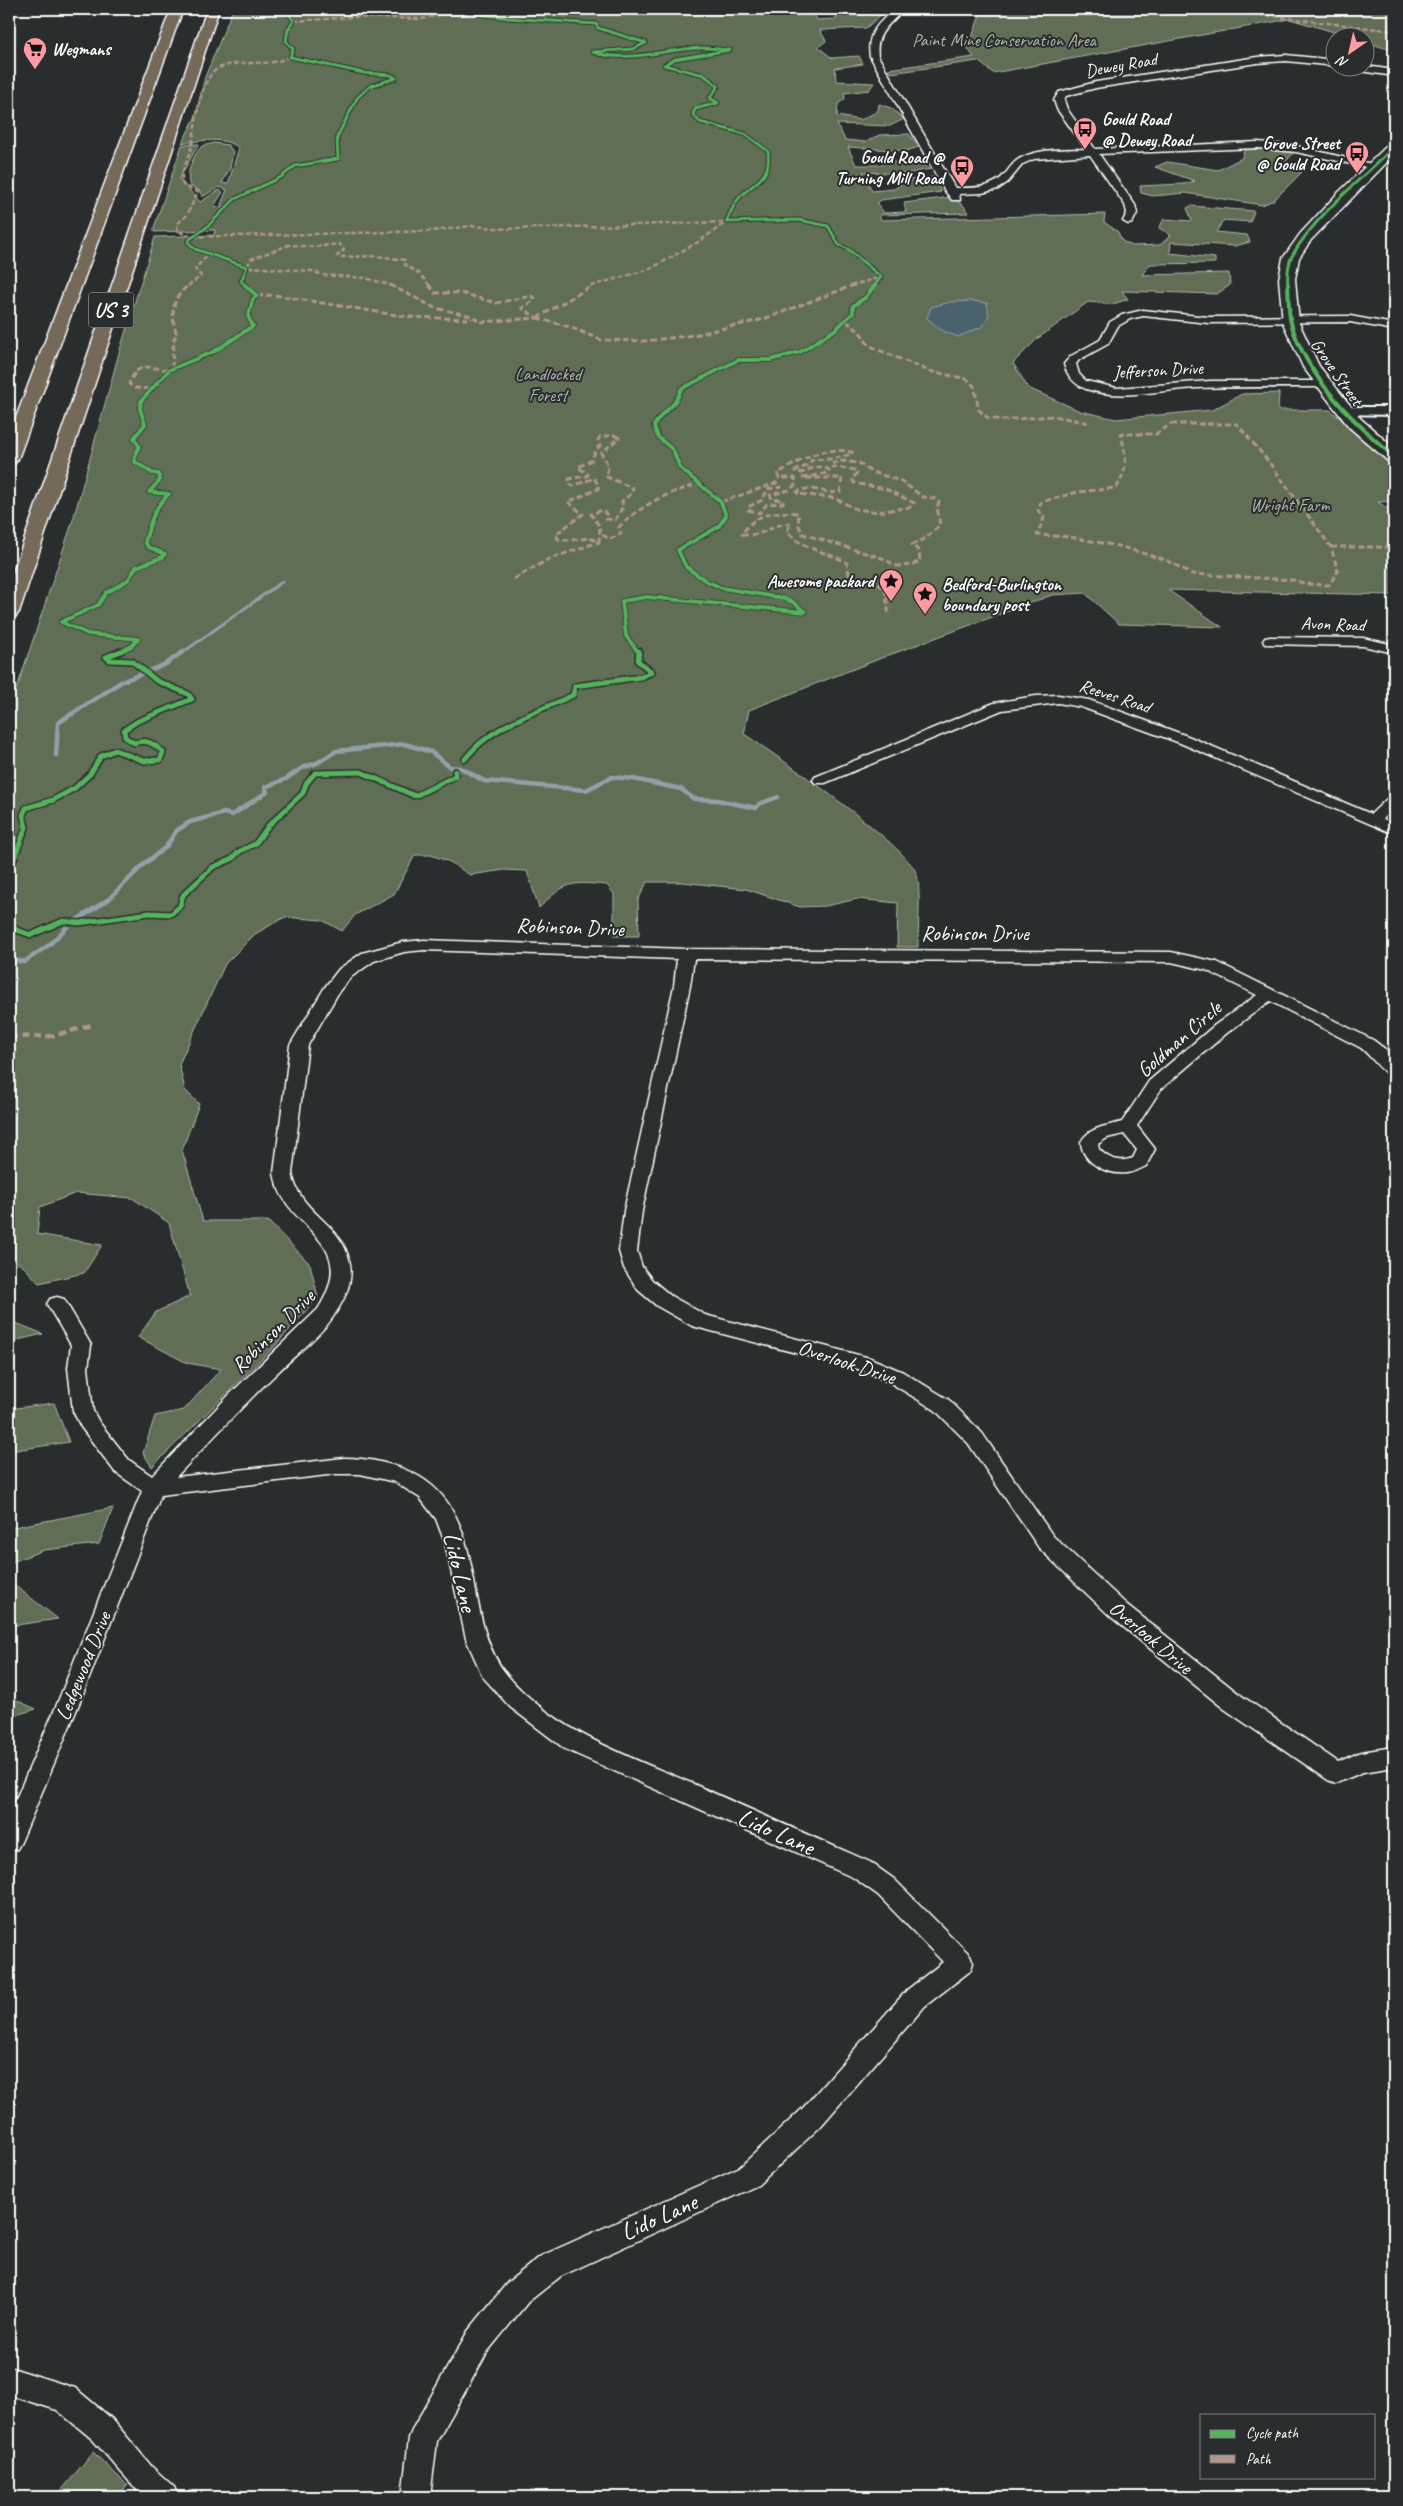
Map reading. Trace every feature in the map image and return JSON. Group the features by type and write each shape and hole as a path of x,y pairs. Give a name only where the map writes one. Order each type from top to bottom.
{"highway":[{"name":"US 3","path":"9,459 177,9"},
{"name":"US 3","path":"9,612 213,9"}],"main road":[{"name":"Grove Street","path":"1394,147 1312,230 1291,258 1287,279 1291,320 1302,350 1323,384 1345,411 1394,457"}],"street":[{"path":"900,9 879,29 873,39 872,49 880,70 953,195 997,186 1006,179 1017,164 1038,156 1093,152 1258,145 1296,149 1375,166"},
{"name":"Dewey Road","path":"1128,221 1132,213 1130,205 1062,108 1059,100 1062,94 1096,85 1258,60 1286,58 1326,62"},
{"path":"1376,70 1394,73"},
{"name":"Jefferson Drive","path":"1291,320 1208,320 1161,314 1134,315 1114,324 1104,342 1075,358 1070,364 1071,373 1077,381 1090,386 1120,392 1194,384 1323,384"},
{"path":"1291,320 1350,319 1394,327"},
{"path":"1345,411 1394,410"},
{"name":"Avon Road","path":"1270,641 1363,642 1394,649"},
{"name":"Reeves Road","path":"820,780 999,706 1036,700 1058,699 1084,703 1185,740 1394,829"},
{"path":"1373,820 1394,800"},
{"name":"Robinson Drive","path":"153,1488 236,1400 325,1314 337,1296 342,1279 342,1261 336,1247 318,1225 296,1204 287,1191 283,1173 299,1045 333,987 345,973 368,957 382,952 424,945 686,954 1171,957 1211,966 1367,1044 1379,1053 1394,1072"},
{"name":"Overlook Drive","path":"686,954 682,986 633,1211 628,1251 633,1268 644,1285 664,1300 699,1321 863,1363 896,1377 921,1391 942,1405 975,1438 1046,1542 1118,1610 1187,1668 1279,1735 1336,1773 1361,1762 1394,1757"},
{"name":"Goldman Circle","path":"1128,1127 1155,1085 1221,1029 1269,994"},
{"path":"57,1304 81,1346 78,1368 83,1411 91,1427 122,1466 153,1488"},
{"name":"Lido Lane","path":"153,1488 336,1466 379,1469 396,1474 420,1485 436,1499 447,1518 458,1554 473,1627 488,1664 513,1695 539,1718 573,1742 862,1870 886,1887 961,1963 916,1998 811,2118 749,2176 550,2266 518,2292 478,2341 423,2438 416,2497"},
{"name":"Ledgewood Drive","path":"9,1842 68,1704 153,1488"},
{"path":"9,2382 65,2398 102,2429 142,2477 164,2497"}],"green space":[{"name":"Landlocked Forest","path":"233,9 834,9 814,14 817,20 835,19 840,11 882,14 866,28 820,30 826,41 818,47 832,58 859,56 863,64 835,68 836,81 874,83 869,90 844,93 845,99 838,104 837,116 861,120 878,111 879,104 891,108 904,119 890,126 837,124 845,140 866,142 879,135 909,134 919,147 906,151 848,147 856,165 882,165 886,162 919,162 930,169 906,174 863,172 872,191 894,189 908,180 934,177 941,192 881,200 877,203 884,213 906,212 904,203 952,197 964,206 968,213 879,215 881,220 1105,214 1104,222 1118,232 1122,241 1132,246 1160,245 1171,235 1159,228 1164,219 1192,221 1187,208 1191,206 1254,211 1250,222 1224,220 1216,232 1247,235 1250,242 1235,246 1171,242 1170,253 1215,258 1215,263 1150,264 1142,275 1229,273 1230,285 1217,294 1122,291 1128,299 1113,304 1088,302 1037,339 1013,363 1028,388 1080,411 1116,419 1212,410 1242,394 1279,393 1278,410 1330,410 1394,461 1394,501 1378,502 1394,513 1394,595 1168,590 1222,627 1119,624 1085,593 1052,595 889,655 749,710 744,734 839,801 867,823 909,862 917,875 918,882 918,947 897,947 898,903 857,899 826,906 800,907 746,889 682,882 647,882 638,900 639,936 614,936 614,894 607,885 569,885 556,893 539,908 527,871 504,870 470,875 450,862 431,855 415,855 394,894 355,915 342,931 322,920 285,917 255,934 225,964 179,1064 185,1090 199,1104 182,1150 203,1221 268,1221 310,1264 318,1297 274,1347 152,1467 143,1453 155,1416 184,1410 221,1369 187,1363 138,1337 156,1312 190,1296 169,1223 132,1198 76,1193 40,1207 37,1234 102,1245 84,1273 39,1283 24,1267 9,1257 9,706 19,682 73,520 119,353 155,237 214,235 215,230 154,232 154,228 182,145 199,144 179,179 200,202 219,190 223,192 214,206 222,208 221,204 227,190 219,187 202,197 200,191 190,186 189,170 202,146 214,143 228,145 233,152 230,168 222,183 228,184 239,148 233,144 219,141 182,143 195,118 205,77"},
{"name":"Paint Mine Conservation Area","path":"982,9 1394,9 1394,51 1376,45 1376,28 1326,28 1326,30 1290,19 993,73 978,61 891,73 888,69 974,57 968,49"},
{"path":"1261,149 1294,152 1283,165 1302,172 1274,200 1262,205 1185,193 1153,196 1141,193 1140,186 1184,184 1195,181 1155,167 1167,162 1218,170 1242,158 1244,150"},
{"path":"9,1320 43,1334 9,1342"},
{"path":"54,1403 69,1442 9,1451 9,1409"},
{"path":"113,1508 99,1544 44,1550 9,1563 9,1528"},
{"path":"9,1581 58,1619 9,1626"},
{"path":"9,1697 36,1709 9,1717"},
{"path":"93,2452 127,2485 118,2497 56,2497"}],"water":[{"path":"972,301 987,303 989,315 983,326 958,337 941,330 927,318 931,307 950,302"}],"waterway":[{"path":"182,653 283,581"},
{"path":"56,755 58,723 121,682 166,664 184,651"},
{"path":"9,959 24,962 49,945 69,925 109,899 144,864 166,847 176,831 190,822 224,813 232,815 267,792 265,787 286,779 302,768 317,763 336,751 405,744 431,752 450,767 461,768 484,781 586,790 612,777 633,779 681,789 694,799 717,800 756,808 759,804 778,797"}],"marked path":[{"path":"396,9 429,9"},
{"path":"294,21 353,17 422,19 454,11"},
{"path":"1237,12 1394,31"},
{"path":"290,57 270,63 224,66 212,73 208,79 201,97 191,150 181,174 183,185 198,192 187,215 177,224 178,231 191,237 432,231 471,226 508,229 726,222"},
{"path":"726,222 700,241 650,269 594,284 540,317 528,320 481,322 472,316 435,308 404,294 394,286 365,278 322,275 312,271 247,267 251,259 289,245 313,247 340,244 344,250 337,254 337,256 341,257 377,256 405,260 405,265 420,274 435,293 461,293 496,303 531,296 535,298 534,300 522,308 534,317 540,319 545,321 570,327 596,339 623,342 694,335 743,325 781,314 843,289 881,277"},
{"path":"172,368 175,346 174,338 177,335 171,317 181,291 201,276 195,269 210,252"},
{"path":"257,296 274,295 408,317 472,319"},
{"path":"846,321 860,332 867,343 874,348 929,371 956,375 967,379 974,386 979,410 988,418 1003,420 1054,416 1089,423"},
{"path":"149,389 135,388 129,384 136,370 144,366 169,370"},
{"path":"1331,547 1269,462 1237,424 1171,424 1156,434 1121,434 1127,456 1127,468 1116,488 1059,496 1041,502 1038,510 1044,518 1037,535 1086,539 1134,550 1166,560 1183,571 1192,574 1293,580 1307,584 1329,585 1338,571 1331,547 1394,547"},
{"path":"514,579 549,559 599,542 590,538 568,541 558,539 556,534 583,514 568,502 598,489 599,486 594,478 573,486 569,483 569,479 587,476 588,474 578,467 592,460 596,449 600,446 598,440 600,437 614,435 619,438 601,453 608,465 607,477 633,488 631,494 622,501 623,507 615,520 606,519 607,515 602,510 591,514 600,527 599,542"},
{"path":"721,502 776,483 781,487 768,489 762,500 750,506 748,510 759,513 767,504 783,503 783,500 772,499 770,495 789,490 796,484 795,478 779,478 778,473 816,452 840,449 852,452 852,454 832,459 812,460 808,465 795,471 802,473 815,467 825,468 829,470 827,473 809,475 803,478 842,478 843,483 840,486 840,492 829,493 807,488 797,492 798,494 834,498 856,509 878,512 910,507 914,503 886,489 854,483 852,479 857,473 856,470 833,467 831,464 841,461 853,461 864,465 872,472 901,481 923,497 933,498 939,502 937,507 940,525 926,538 912,545 919,551 920,561 912,565 897,566 882,558 803,534 799,526 798,513 781,512 766,514 752,521 742,534 755,535 778,525 791,523 787,531 799,543 839,558 847,563 849,575 878,584 885,589 889,616"},
{"path":"602,535 610,539 621,534 619,527 646,505 678,490 700,484"},
{"path":"9,1037 52,1036 92,1025"}],"cycle path":[{"path":"9,872 26,827 23,815 26,808 53,800 75,788 90,774 101,756 115,750 144,761 155,762 160,760 163,752 153,743 144,740 134,743 125,737 124,730 138,721 192,699 188,694 157,681 132,661 110,660 106,657 128,649 138,639 88,634 61,622 98,605 106,593 128,580 136,567 163,557 165,554 148,547 145,542 151,519 159,503 169,494 149,492 160,480 159,474 152,473 134,461 139,446 134,438 145,424 140,409 141,401 169,370 215,351 253,326 248,317 253,299 257,296 241,281 247,267 195,249 188,242 207,227 235,199 281,177 295,166 338,159 337,137 357,98 366,88 396,78 391,75 364,73 290,57 293,49 286,41 288,29 294,21 285,9"},
{"path":"455,9 454,11 508,18 596,24 598,28 646,43 633,49 592,52 601,55 649,56 702,48 730,50 675,59 664,65 704,75 718,86 710,98 718,103 695,109 693,115 700,122 745,134 768,151 769,161 766,174 737,200 726,222 799,220 828,226 839,245 848,249 881,277 866,297 853,306 853,313 836,329 800,352 770,360 738,360 681,389 677,402 659,416 654,426 658,437 673,450 680,468 721,502 726,516 718,527 690,541 678,550 686,567 706,581 722,588 782,598 793,602 805,612"},
{"path":"1394,147 1343,196 1305,237 1291,258 1287,279 1291,323 1311,367 1355,423 1394,457"},
{"path":"465,759 475,746 487,736 514,721 573,695 575,686 641,677 652,672 638,661 639,652 626,636 622,601 647,597 805,612"},
{"path":"9,924 17,930 31,935 63,921 79,923 149,913 171,914 180,906 183,895 213,867 232,859 240,851 255,844 269,825 303,793 306,784 315,773 361,772 392,784 415,796 455,776 455,771"}],"place":[{"name":"Wegmans","path":"35,70"},
{"name":"Gould Road @ Dewey Road","path":"1085,150"},
{"name":"Grove Street @ Gould Road","path":"1357,174"},
{"name":"Gould Road @ Turning Mill Road","path":"962,188"},
{"name":"Awesome packard","path":"891,602"},
{"name":"Bedford-Burlington boundary post","path":"925,615"}],"park label":[{"name":"Wright Farm","path":"1290,505"}]}
